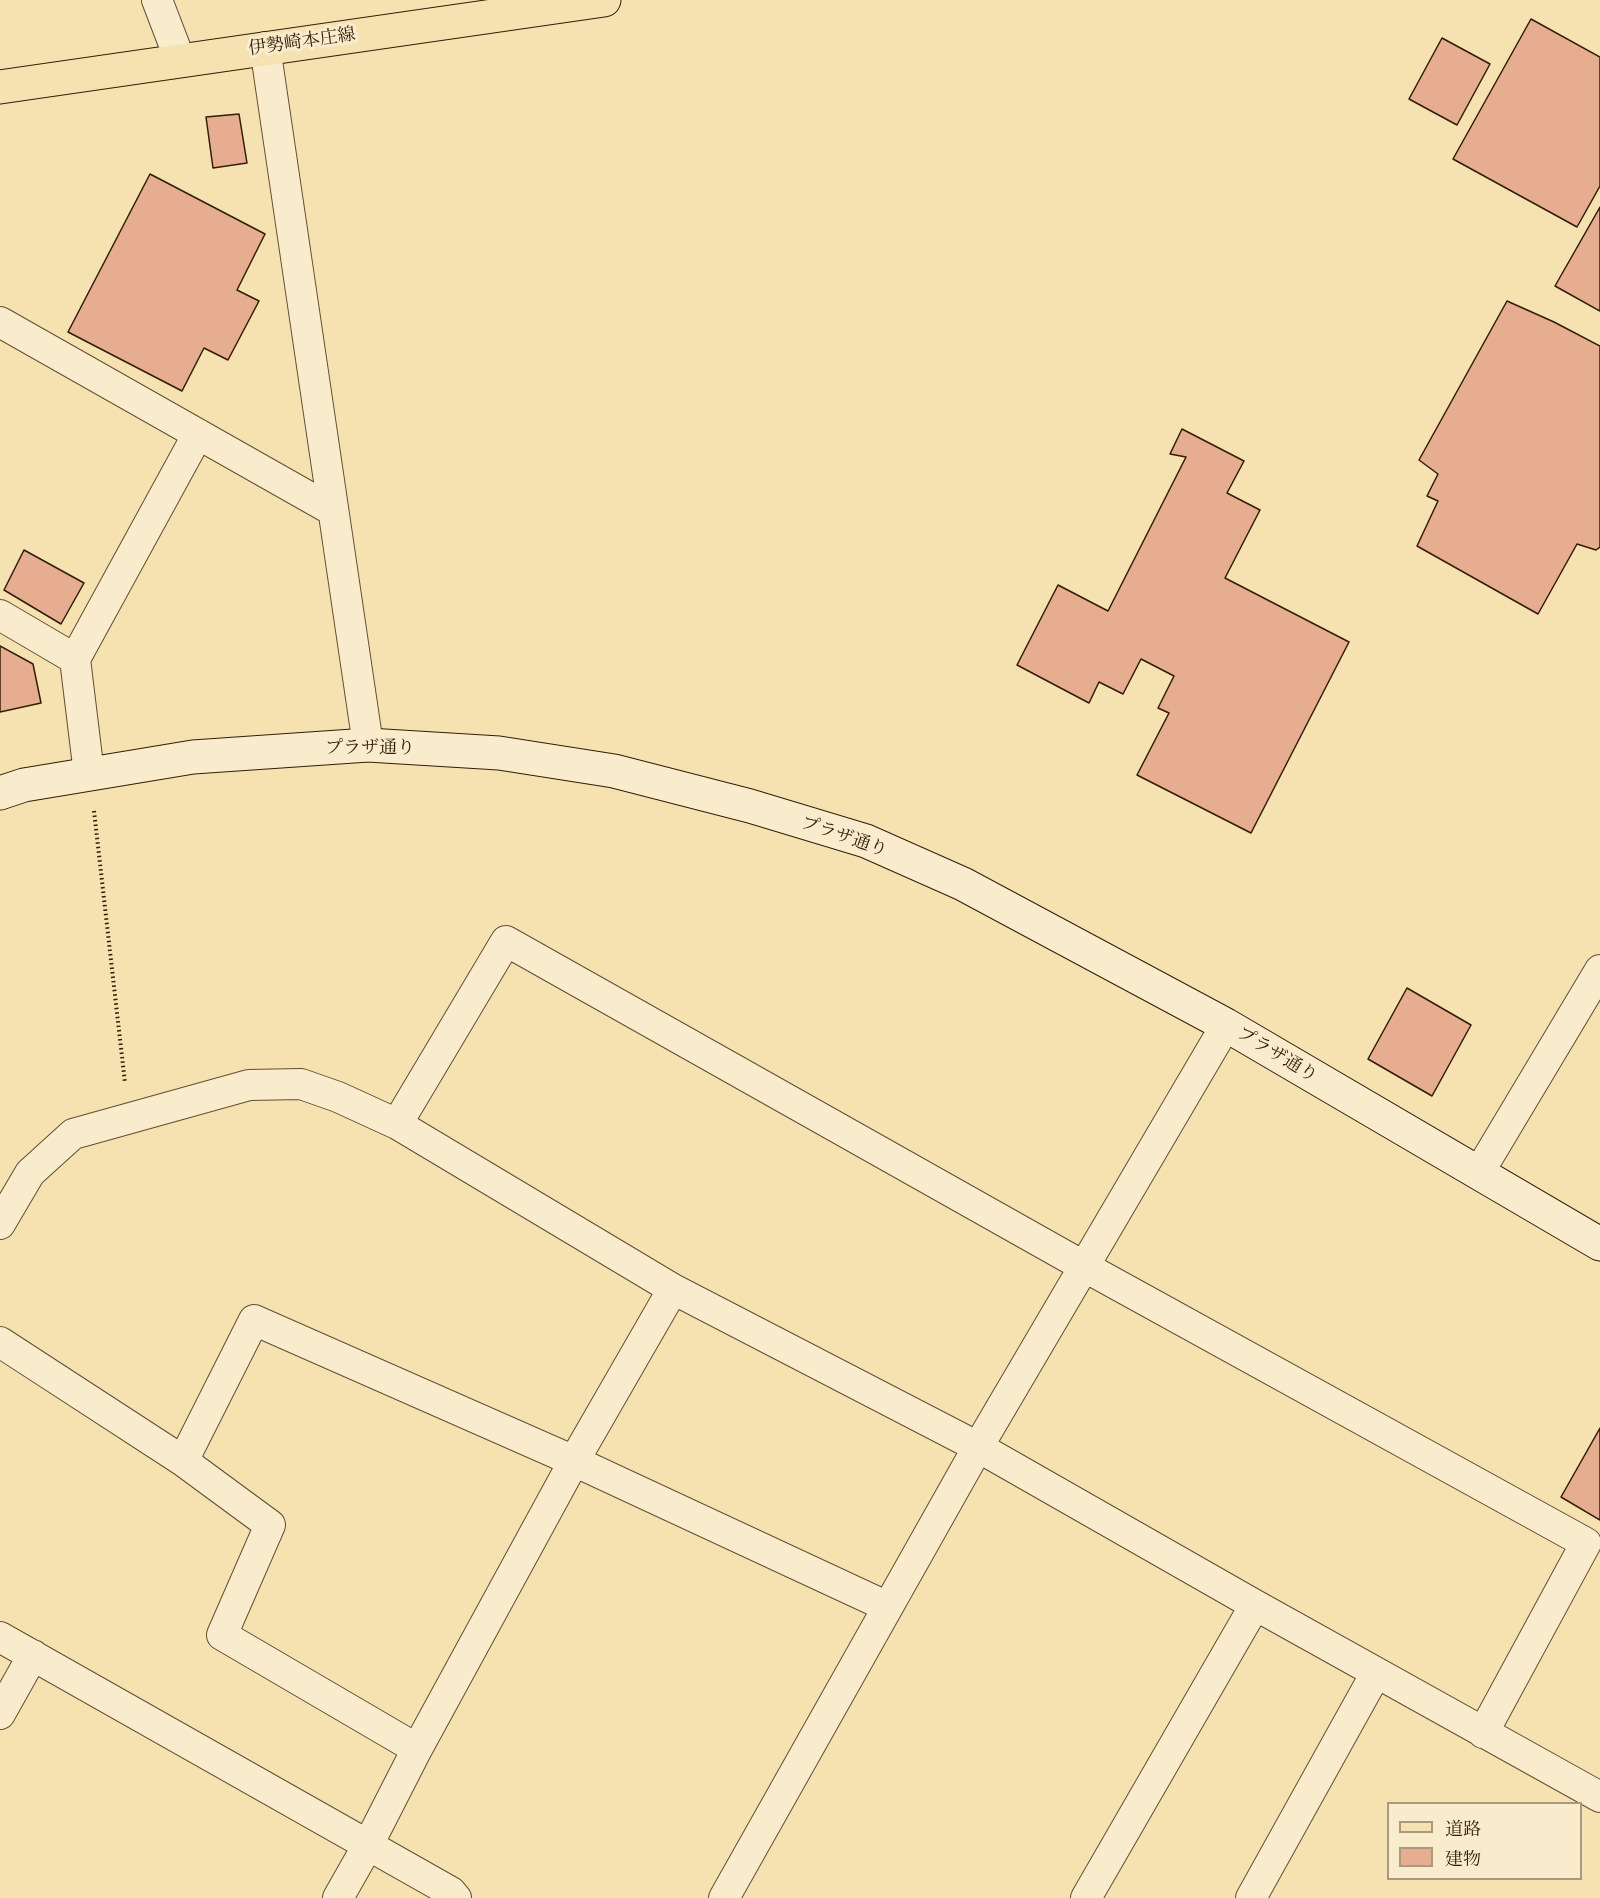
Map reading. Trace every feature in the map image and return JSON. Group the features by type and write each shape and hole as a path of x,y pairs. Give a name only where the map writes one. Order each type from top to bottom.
{"main road":[{"name":"伊勢崎本庄線","path":"0,87 603,0"}],"street":[{"path":"157,0 180,60"},
{"path":"265,47 368,745"},
{"path":"0,322 332,510"},
{"path":"89,774 75,659 198,434"},
{"path":"0,615 75,659"},
{"name":"プラザ通り","path":"0,793 24,785 193,757 368,745 499,753 614,771 750,806 866,841 963,884 1226,1025 1600,1244"},
{"path":"397,1124 506,941 1085,1267 1586,1543 1483,1733"},
{"path":"1478,1174 1600,969"},
{"path":"724,1898 978,1447 1226,1025"},
{"path":"0,1224 30,1173 73,1134 249,1085 301,1084 338,1097 397,1124 673,1289 978,1447 1255,1605 1600,1797"},
{"path":"338,1898 574,1461 673,1289"},
{"path":"183,1461 254,1320 574,1461 888,1606"},
{"path":"0,1342 183,1461 270,1525 222,1635 417,1749"},
{"path":"1086,1898 1255,1605"},
{"path":"0,1637 451,1892 456,1898"},
{"path":"0,1714 33,1655"},
{"path":"1251,1898 1376,1673"}],"path":[{"path":"89,774 129,1117"}],"building":[{"path":"1531,19 1600,57 1600,186 1577,227 1453,159"},
{"path":"1442,38 1490,64 1457,125 1409,99"},
{"path":"239,114 247,163 213,168 206,117"},
{"path":"150,174 265,234 237,290 259,301 228,360 204,348 182,391 68,332"},
{"path":"1600,207 1600,311 1555,286"},
{"path":"1507,301 1600,346 1600,547 1596,550 1577,544 1538,614 1417,546 1438,501 1427,496 1438,474 1419,460"},
{"path":"1182,429 1244,461 1227,493 1260,510 1225,578 1349,642 1251,833 1137,775 1169,713 1158,708 1174,676 1141,659 1123,694 1099,682 1089,703 1017,665 1058,585 1108,611 1186,457 1170,454"},
{"path":"24,550 84,583 61,624 4,590"},
{"path":"0,646 33,664 41,703 0,712"},
{"path":"1407,988 1471,1025 1432,1096 1368,1059"},
{"path":"1600,1428 1600,1520 1561,1497"}]}
